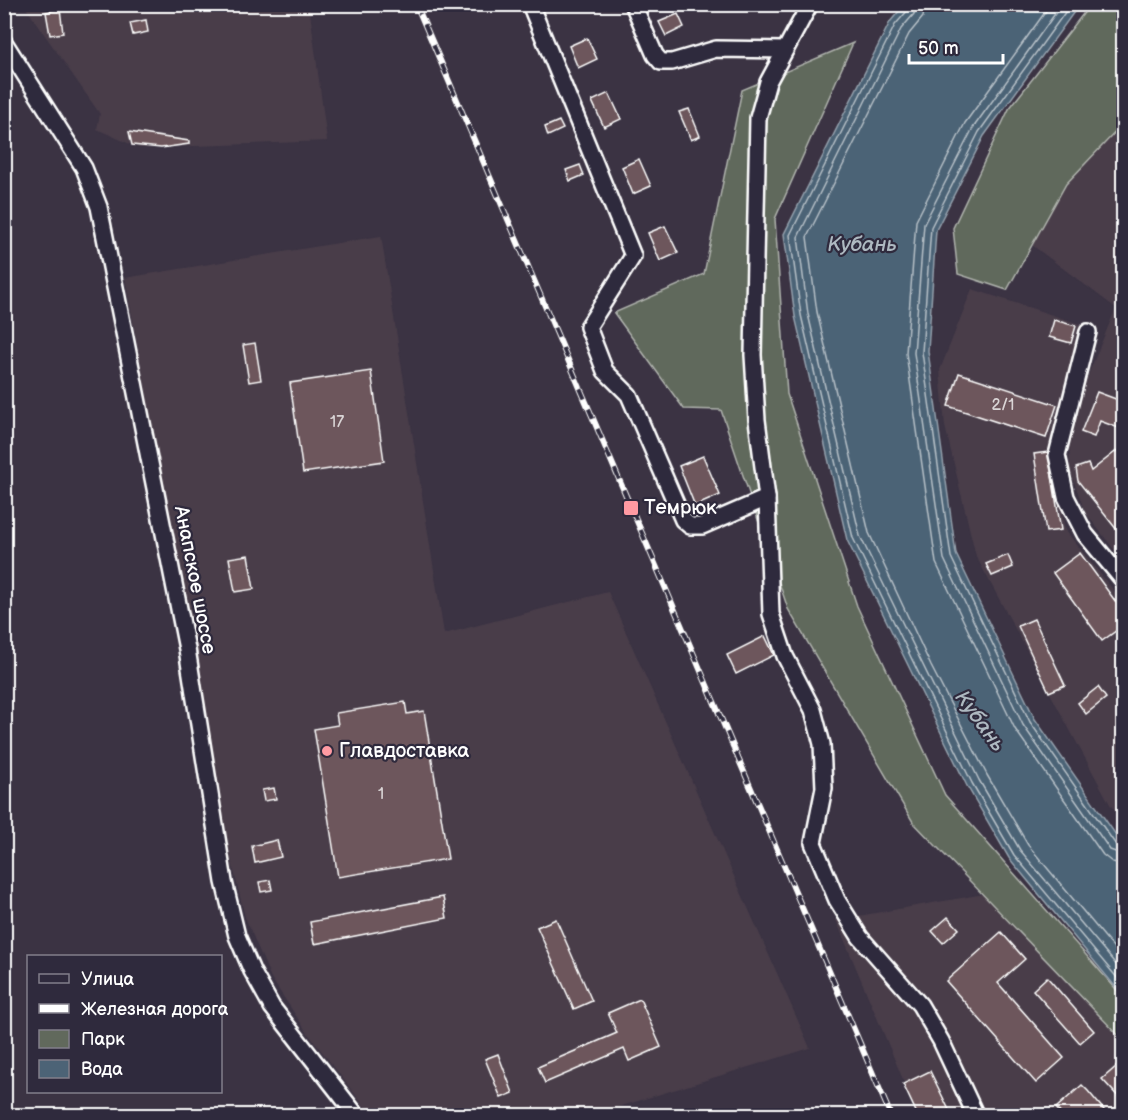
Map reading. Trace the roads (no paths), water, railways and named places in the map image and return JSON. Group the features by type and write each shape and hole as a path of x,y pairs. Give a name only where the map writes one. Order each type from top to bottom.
{"street":[{"path":"530,4 633,256 588,327 604,372 629,395 683,520 690,526 702,526 767,498"},
{"path":"633,4 655,55 661,62 672,62 716,49 783,50"},
{"path":"810,4 783,50 768,82 758,118 753,355 757,420 767,498 771,614 785,656 813,710 822,744 824,788 813,843 817,857 837,900 860,937 920,1005 941,1041 976,1116"},
{"name":"Анапское шоссе","path":"4,42 84,168 99,207 182,626 224,882 237,936 252,971 273,1007 357,1116"},
{"path":"1088,332 1057,455 1066,497 1085,534 1124,581"}],"water":[{"name":"Кубань","path":"904,5 1079,5 984,136 936,230 928,351 956,554 1035,719 1123,845 1123,996 1009,858 967,786 847,540 795,316 784,234 890,22"}],"railway":[{"path":"416,4 891,1116"}],"place":[{"name":"Темрюк","path":"631,508"},
{"name":"Главдоставка","path":"327,751"}]}
